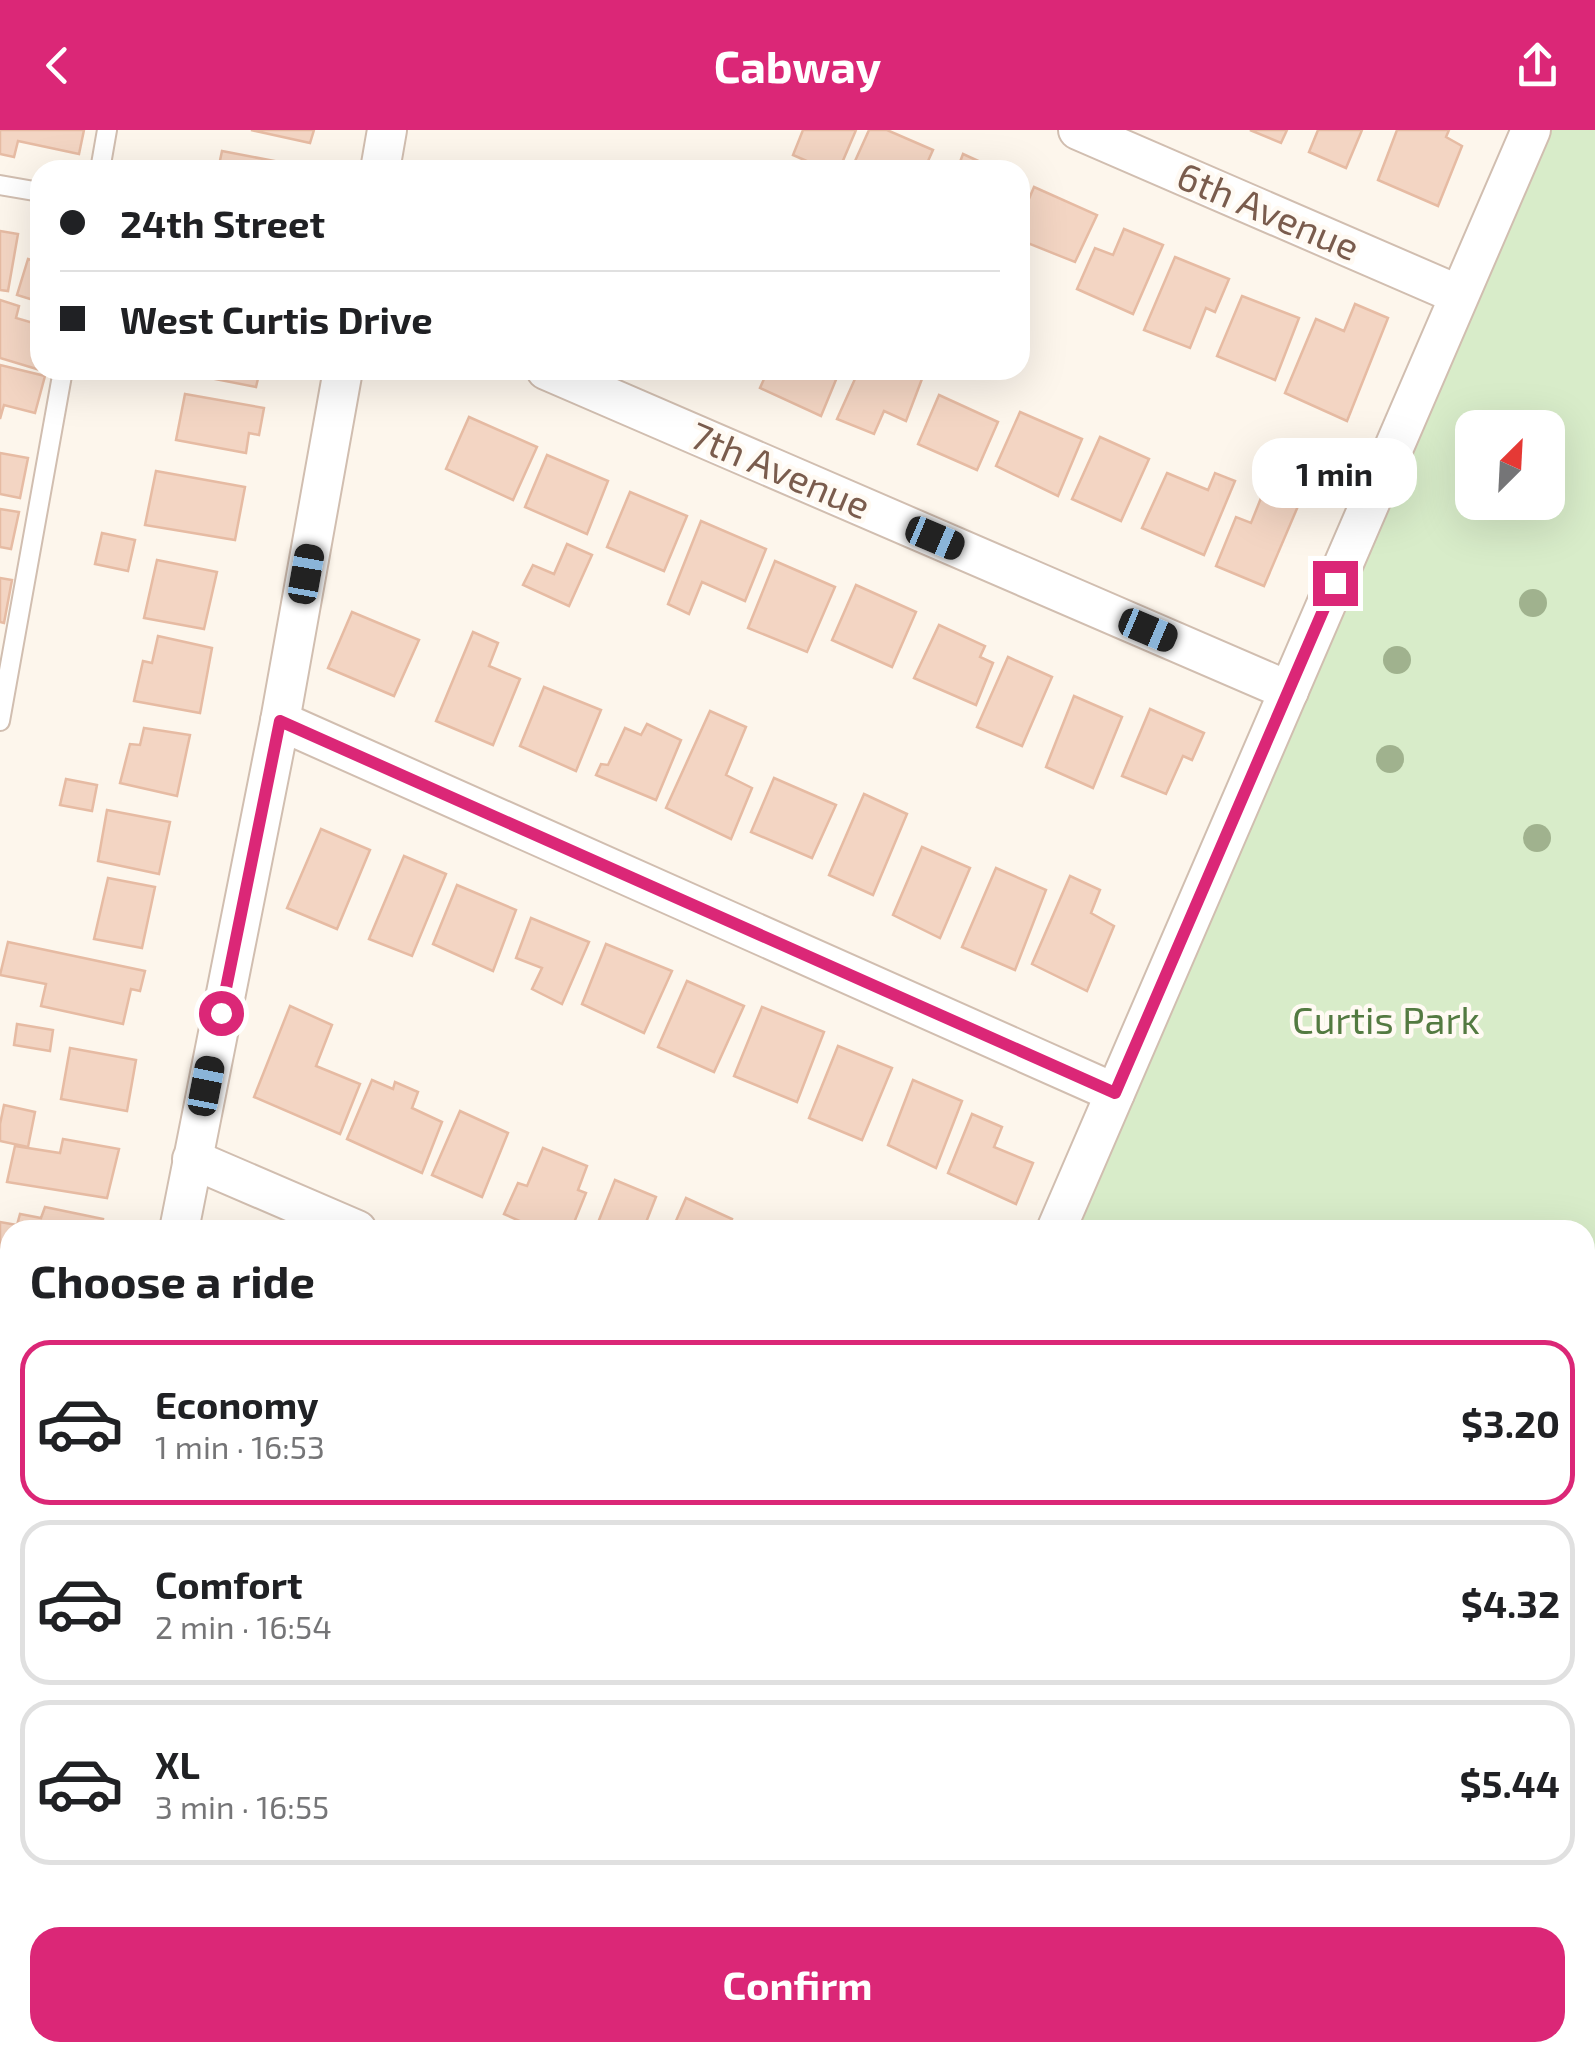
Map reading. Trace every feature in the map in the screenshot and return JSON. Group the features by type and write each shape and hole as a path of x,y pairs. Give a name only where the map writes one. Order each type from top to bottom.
{"street":[{"path":"382,160 387,130"},
{"name":"6th Avenue","path":"1078,130 1459,295"},
{"path":"1060,1220 1530,130"},
{"path":"181,1220 280,721 341,380"},
{"name":"7th Avenue","path":"569,380 1289,690"},
{"path":"280,721 1115,1093"},
{"path":"192,1159 334,1220"}],"lane":[{"path":"102,160 107,130"},
{"path":"0,185 30,190"},
{"path":"0,721 62,380"}],"green space":[{"name":"Curtis Park","path":"1542,130 1595,130 1595,1220 1073,1220"}],"building":[{"path":"0,130 84,130 79,154 18,141 14,157 0,154"},
{"path":"251,130 314,130 310,143"},
{"path":"803,130 856,130 843,160 804,160 793,155"},
{"path":"869,130 887,130 933,150 928,160 856,160"},
{"path":"1250,130 1287,130 1281,143"},
{"path":"1318,130 1362,130 1346,168 1309,152"},
{"path":"1397,130 1449,130 1446,137 1462,146 1438,206 1378,180"},
{"path":"222,151 269,160 220,160"},
{"path":"1034,187 1097,215 1075,262 1030,244 1030,196"},
{"path":"1124,229 1163,245 1133,314 1077,289 1095,248 1113,255"},
{"path":"0,231 18,234 8,291 0,290"},
{"path":"1175,257 1229,279 1215,312 1206,308 1190,348 1144,330"},
{"path":"28,259 30,260 30,299 17,295"},
{"path":"1242,296 1299,318 1275,380 1217,356"},
{"path":"0,300 19,306 16,318 30,322 30,367 0,358"},
{"path":"1355,304 1388,318 1347,421 1285,393 1316,319 1344,331"},
{"path":"0,365 30,372 30,380 44,380 35,413 4,405 0,419"},
{"path":"220,380 258,380 256,387"},
{"path":"764,380 836,380 821,416 760,388"},
{"path":"855,380 922,380 906,421 884,411 874,434 837,419"},
{"path":"185,394 264,408 259,435 249,433 246,453 176,440"},
{"path":"939,395 998,422 977,470 918,444"},
{"path":"1020,412 1082,439 1058,496 996,466"},
{"path":"469,417 537,447 513,500 446,469"},
{"path":"1100,437 1149,459 1121,521 1072,499"},
{"path":"0,453 28,458 20,498 0,494"},
{"path":"547,455 608,481 587,534 525,507"},
{"path":"156,471 245,487 235,540 145,525"},
{"path":"1167,473 1208,490 1215,473 1235,481 1204,555 1142,528"},
{"path":"1269,478 1304,492 1264,586 1216,566 1236,517 1251,523"},
{"path":"630,492 687,516 664,571 607,547"},
{"path":"0,509 19,512 11,549 0,547"},
{"path":"701,521 766,549 745,601 702,582 689,614 668,604"},
{"path":"102,533 135,540 128,571 95,564"},
{"path":"567,544 592,555 569,606 523,585 533,565 554,574"},
{"path":"157,560 217,572 204,629 144,618"},
{"path":"775,561 835,587 807,652 748,628"},
{"path":"0,578 12,580 4,623 0,622"},
{"path":"856,585 916,612 892,667 832,640"},
{"path":"352,612 419,640 394,696 328,668"},
{"path":"939,625 985,646 980,657 993,663 976,705 914,678"},
{"path":"473,632 498,643 489,666 520,679 493,745 436,721"},
{"path":"158,636 212,648 200,713 134,701 143,661 152,663"},
{"path":"1008,657 1052,677 1022,746 977,727"},
{"path":"544,687 601,710 576,771 520,746"},
{"path":"1074,696 1122,717 1093,788 1046,767"},
{"path":"1150,709 1204,733 1192,760 1183,756 1166,794 1122,776"},
{"path":"710,711 746,727 726,775 752,788 731,839 666,808"},
{"path":"647,724 681,740 656,800 596,775 601,764 608,765 625,728 641,735"},
{"path":"144,728 190,735 177,796 120,783 130,744 140,745"},
{"path":"774,778 836,805 812,858 751,832"},
{"path":"66,779 97,785 92,811 60,805"},
{"path":"864,794 907,814 873,895 829,875"},
{"path":"107,810 170,822 159,874 98,861"},
{"path":"321,829 370,850 337,929 287,908"},
{"path":"922,847 970,868 940,938 893,915"},
{"path":"404,856 446,874 412,956 369,939"},
{"path":"996,868 1046,890 1015,970 962,947"},
{"path":"1070,876 1100,890 1091,913 1114,926 1087,991 1032,964"},
{"path":"108,878 155,887 142,948 94,939"},
{"path":"457,885 516,910 493,971 433,944"},
{"path":"531,918 589,942 562,1004 532,989 542,968 516,958"},
{"path":"8,942 145,971 140,991 131,989 123,1024 41,1006 46,984 0,975"},
{"path":"606,944 672,971 644,1033 582,1004"},
{"path":"687,981 744,1006 714,1072 658,1047"},
{"path":"290,1006 332,1025 316,1066 360,1084 340,1134 254,1097"},
{"path":"762,1007 824,1032 797,1102 734,1076"},
{"path":"17,1024 53,1030 50,1051 14,1045"},
{"path":"838,1046 892,1068 862,1140 809,1118"},
{"path":"70,1048 136,1060 127,1111 61,1099"},
{"path":"372,1080 393,1089 395,1082 418,1092 412,1108 442,1122 422,1173 347,1139"},
{"path":"913,1080 962,1101 936,1168 888,1145"},
{"path":"4,1105 35,1112 28,1147 0,1141"},
{"path":"460,1111 508,1133 482,1197 432,1175"},
{"path":"972,1114 1002,1127 994,1147 1033,1163 1016,1204 948,1173"},
{"path":"63,1139 119,1149 107,1198 7,1182 15,1146 60,1153"},
{"path":"543,1148 587,1166 578,1190 586,1193 575,1220 518,1220 504,1214 518,1183 527,1186"},
{"path":"615,1180 656,1197 647,1220 599,1220"},
{"path":"686,1198 732,1219 732,1220 676,1220"},
{"path":"45,1207 103,1219 18,1220 20,1214 41,1218"}],"route":[{"path":"221,1013 280,721 1115,1093 1335,583"}]}
